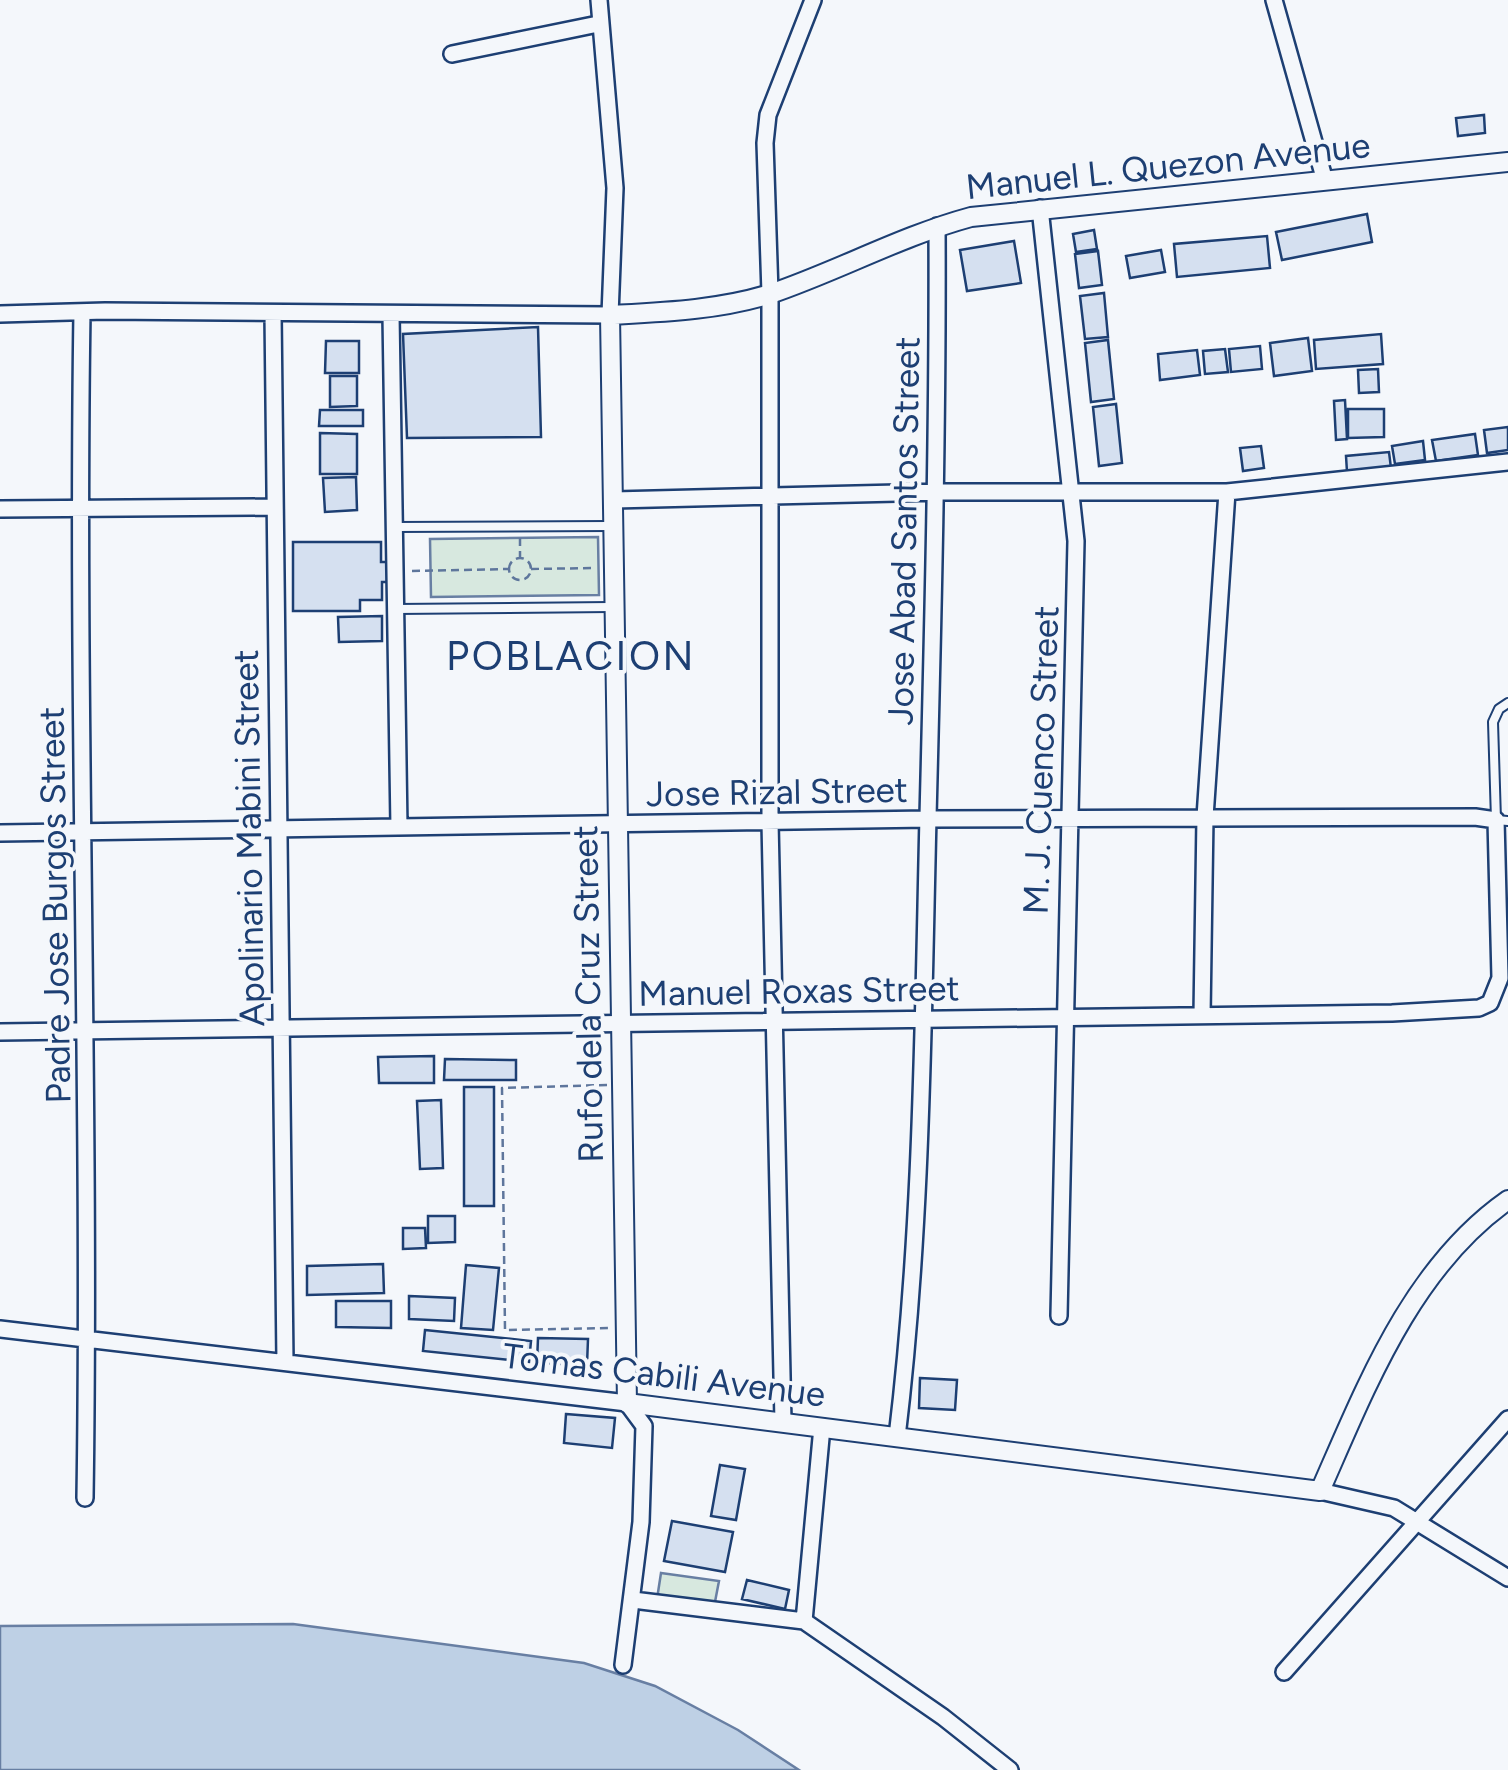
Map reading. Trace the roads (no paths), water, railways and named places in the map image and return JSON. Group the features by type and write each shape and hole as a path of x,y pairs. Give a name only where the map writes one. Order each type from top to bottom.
{"street":[{"path":"0,314 610,315 615,188 598,24 599,0"},
{"path":"784,1422 773,1020 770,293 765,193 768,116 813,0"},
{"path":"1274,0 1326,180"},
{"path":"452,54 598,24"},
{"name":"Manuel L. Quezon Avenue","path":"610,315 708,309 770,293 937,226 1040,208 1508,162"},
{"name":"M. J. Cuenco Street","path":"1040,208 1074,494 1060,1316"},
{"name":"Jose Abad Santos Street","path":"897,1437 913,1282 926,1018 938,492 937,226"},
{"name":"Padre Jose Burgos Street","path":"82,312 78,508 86,1031 85,1498"},
{"name":"Apolinario Mabini Street","path":"273,313 272,507 283,1029 285,1362"},
{"path":"391,315 399,827"},
{"name":"Rufo dela Cruz Street","path":"610,315 627,1403 644,1426 633,1600 623,1665"},
{"path":"614,500 938,492 1227,492 1508,462"},
{"path":"1202,1015 1206,818 1227,492"},
{"path":"0,509 272,507"},
{"name":"Jose Rizal Street","path":"0,833 1069,817 1442,815 1502,820"},
{"name":"Manuel Roxas Street","path":"0,1032 1064,1018 1479,1008 1490,1003 1500,978 1502,820"},
{"path":"1508,1200 1467,1235 1412,1305 1320,1491 1370,1499 1419,1520 1508,1578"},
{"name":"Tomas Cabili Avenue","path":"0,1329 784,1422 1320,1491"},
{"path":"1284,1672 1508,1419"},
{"path":"804,1621 822,1427"},
{"path":"633,1600 804,1621 943,1717 1010,1770"}],"lane":[{"path":"395,527 615,526"},
{"path":"396,609 615,607"},
{"path":"1502,820 1492,722 1508,702"}],"water":[{"path":"293,1624 584,1663 655,1686 738,1730 799,1770 0,1770 0,1626"}],"district":[{"name":"POBLACION","path":"571,656"}]}
